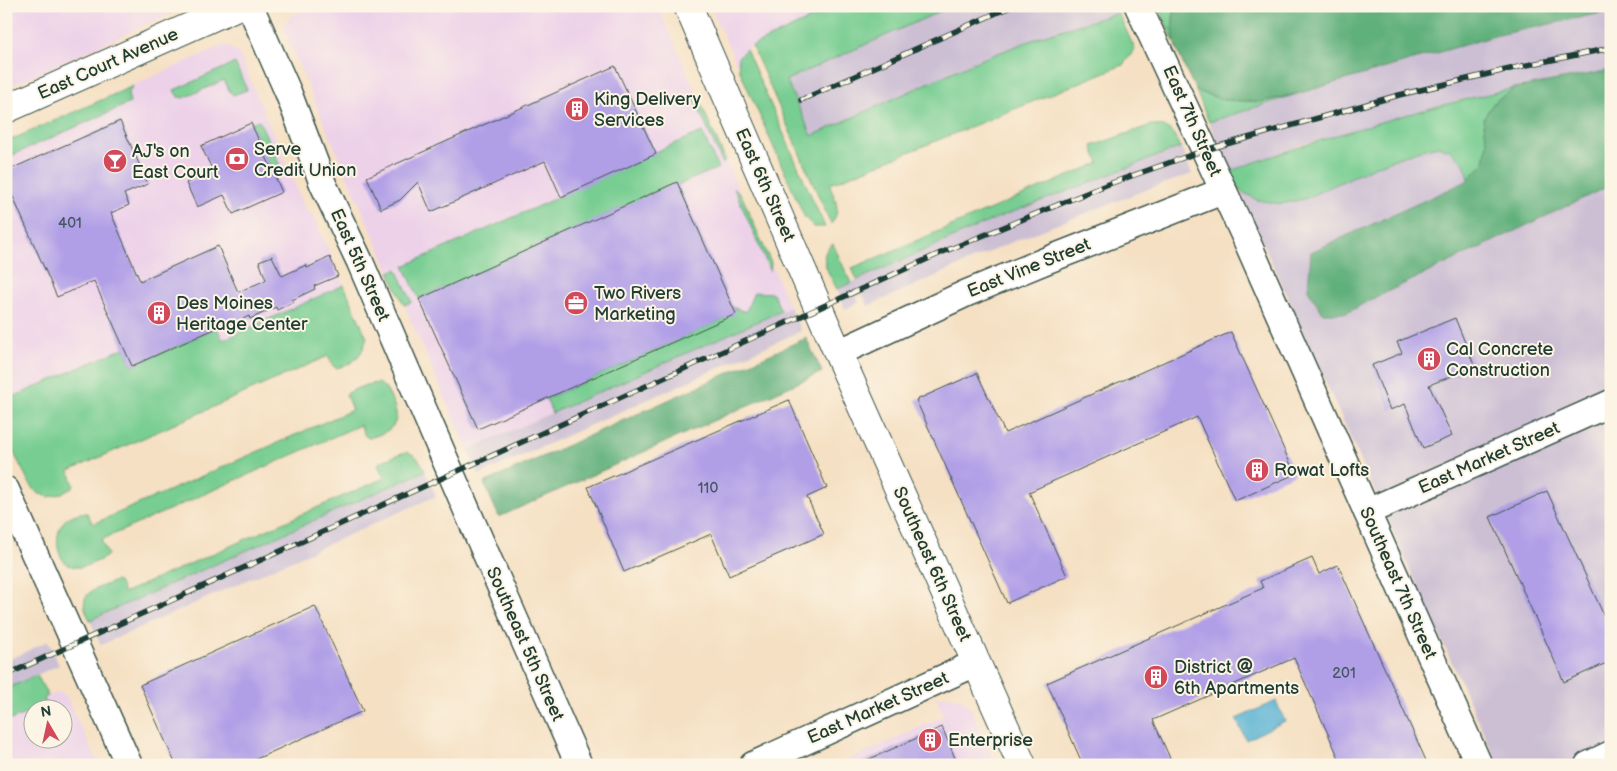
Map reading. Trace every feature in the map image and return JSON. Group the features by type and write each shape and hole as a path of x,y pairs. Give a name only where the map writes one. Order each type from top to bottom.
{"main road":[{"name":"East Court Avenue","path":"6,110 237,6"},
{"name":"East 6th Street","path":"688,6 841,358"},
{"name":"Southeast 6th Street","path":"841,358 1022,765"}],"street":[{"name":"East 5th Street","path":"250,6 288,92 323,184 360,262 472,522"},
{"name":"East 7th Street","path":"1138,6 1245,237"},
{"name":"East Vine Street","path":"841,358 967,293 1223,191"},
{"name":"Southeast 7th Street","path":"1245,237 1479,765"},
{"name":"East Market Street","path":"1367,512 1611,403"},
{"path":"6,490 129,765"},
{"name":"Southeast 5th Street","path":"472,522 579,765"},
{"name":"East Market Street","path":"753,765 976,663"},
{"path":"1588,765 1611,754"}],"shaded area":[{"path":"6,6 188,6 6,88"},
{"path":"313,6 658,6 790,307 468,450 284,32 287,20 293,15"},
{"path":"710,6 838,6 746,49 741,53 738,62 739,69"},
{"path":"952,6 1115,6 1118,13 1045,35 972,63 812,136 786,80"},
{"path":"1611,11 1611,70 1459,100 1304,144 1230,171 1209,122 1498,35"},
{"path":"227,46 237,51 240,56 306,211 313,215 344,285 223,340 217,328 132,366 123,348 6,400 6,142 219,47"},
{"path":"1438,146 1450,150 1463,162 1468,174 1468,179 1465,182 1311,252 1347,313 1368,301 1611,185 1611,765 1498,765 1239,190 1257,200"},
{"path":"1181,147 1192,174 1019,239 868,306 862,294 856,297 859,302 845,309 837,289 997,218"},
{"path":"790,307 801,331 479,475 468,450"},
{"path":"425,471 436,496 101,645 90,620"},
{"path":"48,641 59,665 6,689 6,661"},
{"path":"61,693 67,698 44,698"},
{"path":"936,697 960,698 972,711 996,765 838,765 944,716"},
{"path":"72,709 99,765 6,765 6,722 22,715 22,748 72,748"}],"green space":[{"path":"838,6 952,6 786,80 812,136 972,63 1045,35 1118,13 1135,49 1123,65 830,184 837,209 831,224 752,46"},
{"path":"1158,6 1176,6 1173,17 1174,42"},
{"path":"1176,6 1611,6 1611,11 1498,35 1297,94 1259,102 1224,100 1196,91 1177,50 1173,28"},
{"path":"746,49 825,227 814,227 805,218 739,69 738,57"},
{"path":"235,63 247,90 233,95 224,80 184,98 178,97 174,90"},
{"path":"1611,70 1611,185 1368,301 1347,313 1323,313 1308,290 1311,252 1465,182 1484,163 1487,142 1483,119 1495,101 1515,88"},
{"path":"133,86 128,94 130,103 6,158 6,142"},
{"path":"1515,88 1495,101 1483,118 1487,142 1484,163 1468,179 1463,162 1450,150 1438,146 1417,151 1376,166 1304,199 1281,204 1257,200 1239,190 1230,171 1371,125"},
{"path":"1196,91 1224,100 1259,102 1297,94 1209,122"},
{"path":"692,94 698,97 725,159 723,164"},
{"path":"259,120 281,168 273,172 251,123"},
{"path":"1151,125 1170,130 1181,147 997,218 857,280 852,268 1099,163 1092,146"},
{"path":"702,132 718,168 678,185 676,183 419,299 404,266"},
{"path":"734,188 741,194 771,263 770,271"},
{"path":"833,244 851,283 837,289 828,272 825,259 825,254"},
{"path":"397,269 412,302 404,305 389,272"},
{"path":"344,285 367,338 360,354 352,362 336,368 328,356 69,471 74,485 73,488 60,494 49,497 37,493 30,484 6,438 6,400 124,348 132,366 217,328 223,340"},
{"path":"754,292 773,293 781,311 552,413 546,399 735,314 732,307 746,312"},
{"path":"806,338 822,372 499,517 484,483"},
{"path":"378,383 384,387 391,398 396,413 394,424 385,432 369,438 365,436 360,425 101,540 108,555 91,564 76,567 69,565 60,556 57,542 58,535 63,523 70,516 87,513 93,524 352,410 346,395 369,384"},
{"path":"407,452 419,459 425,471 90,620 84,604 85,598 93,590 115,581 119,582 124,593 384,478 378,465 380,462"},
{"path":"37,675 48,696 44,698 22,698 22,715 6,722 6,689"}],"water":[{"path":"1276,701 1285,721 1246,740 1236,719"}],"building":[{"name":"King Delivery Services","path":"615,66 656,154 561,197 545,161 431,212 418,182 400,200 381,209 367,177"},
{"path":"120,121 148,184 124,194 129,205 111,213 140,281 218,246 238,292 266,280 259,261 272,256 282,276 306,265 307,268 330,257 338,276 314,286 315,289 277,310 276,307 250,319 249,316 229,326 228,323 132,366 94,281 57,297 6,181 6,171"},
{"name":"Serve Credit Union","path":"251,123 282,192 233,214 224,195 197,207 186,183 213,171 201,146"},
{"name":"Two Rivers Marketing","path":"677,182 736,314 478,429 419,299"},
{"name":"Cal Concrete Construction","path":"1455,318 1475,367 1429,385 1452,436 1423,448 1405,404 1390,410 1372,365 1402,353 1397,342"},
{"name":"Rowat Lofts","path":"1231,332 1295,474 1235,501 1197,417 1029,492 1067,576 1007,603 916,400 977,373 1005,433"},
{"path":"789,400 827,488 807,497 824,534 729,576 711,534 624,572 588,487"},
{"path":"1547,491 1611,631 1611,661 1564,682 1490,517"},
{"path":"1312,558 1319,574 1338,565 1428,765 1342,765 1294,658 1153,720 1173,765 1083,765 1047,683 1263,588 1260,581"},
{"path":"315,606 363,711 243,765 176,765 140,685"},
{"name":"Enterprise","path":"942,727 958,765 856,765"}],"railway":[{"path":"801,100 1012,6"},
{"path":"6,675 943,252 1106,185 1205,150 1399,95 1527,65 1611,48"}],"place":[{"name":"King Delivery Services","path":"577,109"},
{"name":"Serve Credit Union","path":"237,159"},
{"name":"AJ's on East Court","path":"115,161"},
{"name":"Two Rivers Marketing","path":"576,303"},
{"name":"Des Moines Heritage Center","path":"159,313"},
{"name":"Cal Concrete Construction","path":"1429,359"},
{"name":"Rowat Lofts","path":"1257,470"},
{"name":"District @ 6th Apartments","path":"1156,677"},
{"name":"Enterprise","path":"930,740"}]}
